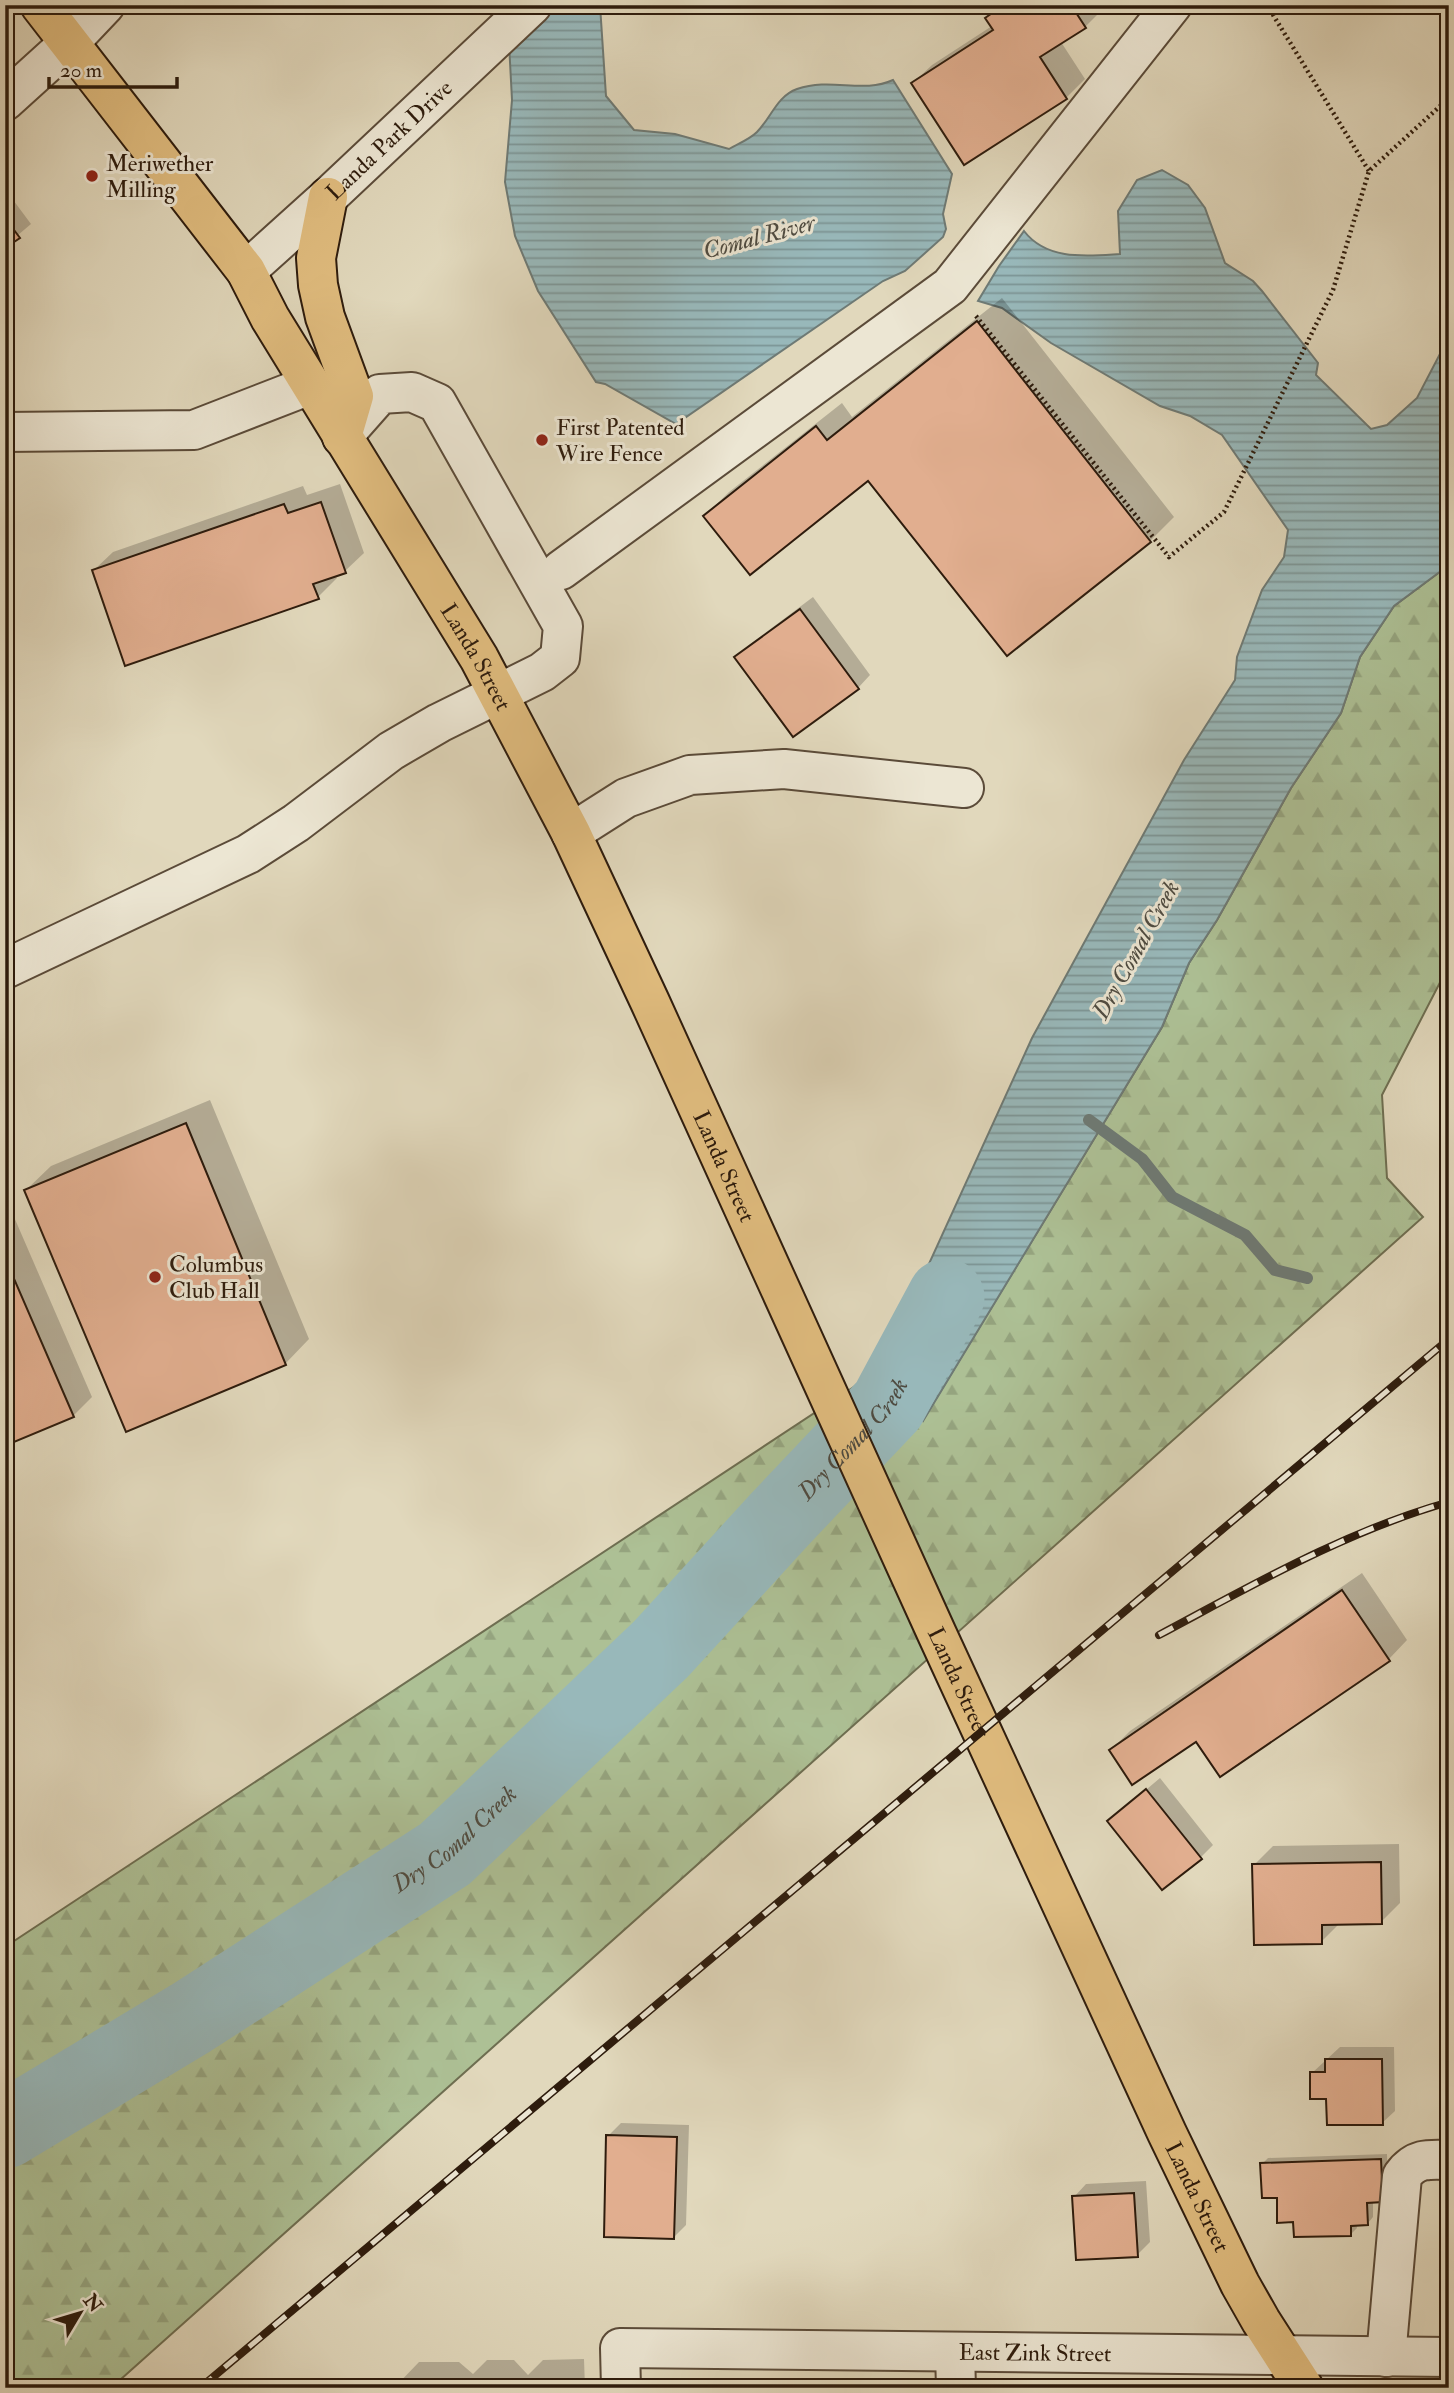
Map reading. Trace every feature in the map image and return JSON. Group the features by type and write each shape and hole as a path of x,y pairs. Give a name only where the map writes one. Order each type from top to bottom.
{"main road":[{"name":"Landa Street","path":"40,5 246,271 310,385 479,658 571,833 650,1002 1167,2133 1240,2284 1304,2388"},
{"path":"328,197 316,258 325,317 354,396 342,437"}],"street":[{"path":"5,101 69,43 105,5"},
{"name":"Landa Park Drive","path":"246,271 532,5"},
{"path":"561,570 950,286 1172,5"},
{"path":"5,432 194,429 310,385"},
{"path":"5,970 248,854 296,823 391,751 439,723 542,671 560,658 563,626 438,403 412,392 380,394 342,437"},
{"path":"571,833 626,798 690,775 784,769 964,788"},
{"path":"1386,2357 1402,2176 1410,2165 1422,2159 1449,2160"},
{"name":"East Zink Street","path":"621,2388 620,2348 955,2370 1283,2357 1449,2357"}],"path":[{"path":"1267,5 1369,171"},
{"path":"968,306 1169,557 1224,512 1333,290 1369,171 1449,98"}],"green space":[{"path":"1449,565 1449,965 1382,1095 1387,1178 1423,1217 111,2388 5,2388 5,1947 881,1369 923,1420 1162,1027 1189,963 1217,920 1291,788 1341,713 1360,657 1394,606"}],"water":[{"name":"Comal River","path":"507,5 600,5 606,96 634,130 675,134 729,149 754,135 779,102 797,89 822,84 870,86 893,80 952,174 943,214 946,229 943,237 905,271 883,281 676,424 605,384 596,382 538,291 515,236 505,182 512,100"},
{"path":"1162,170 1188,185 1205,208 1225,263 1253,281 1262,291 1318,363 1316,375 1371,429 1387,425 1417,398 1441,352 1449,296 1449,565 1394,606 1360,657 1341,713 1291,788 1217,920 1189,963 1162,1027 923,1421 881,1369 1032,1038 1184,760 1235,680 1237,657 1262,590 1284,557 1288,530 1222,435 1190,416 1160,406 1051,343 1002,308 978,301 1024,231 1033,241 1056,252 1081,256 1120,254 1118,211 1137,180"}],"building":[{"path":"1004,5 1071,5 1086,28 1040,57 1067,99 964,165 911,83 993,30 985,18"},
{"path":"5,218 20,238 5,248"},
{"path":"977,321 1151,542 1007,656 868,481 750,575 703,516 816,426 827,440"},
{"path":"321,502 346,573 313,584 319,599 125,666 92,570 284,504 288,513"},
{"path":"800,609 859,689 793,737 734,657"},
{"name":"Columbus Club Hall","path":"186,1123 286,1365 126,1432 24,1190"},
{"path":"5,1258 74,1417 14,1442 5,1421"},
{"path":"1342,1590 1390,1661 1220,1777 1196,1742 1132,1785 1109,1750"},
{"path":"1146,1789 1202,1859 1162,1890 1107,1821"},
{"path":"1381,1862 1382,1924 1322,1925 1322,1944 1254,1945 1252,1864"},
{"path":"1325,2059 1382,2059 1383,2125 1327,2125 1326,2099 1310,2099 1310,2072 1325,2072"},
{"path":"606,2135 677,2137 674,2239 604,2237"},
{"path":"1381,2159 1383,2202 1367,2203 1368,2225 1351,2226 1351,2236 1294,2237 1293,2222 1277,2223 1277,2198 1262,2198 1260,2163"},
{"path":"1134,2193 1138,2257 1076,2260 1072,2196"},
{"path":"489,2383 493,2388 458,2388 461,2384"},
{"path":"517,2383 561,2383 561,2388 513,2388"},
{"path":"435,2386 437,2388 392,2388"}],"waterway":[{"path":"1089,1120 1142,1159 1172,1197 1245,1235 1275,1270 1307,1278"},
{"name":"Dry Comal Creek","path":"5,2130 191,2018 445,1854 661,1649 888,1405 946,1297"}],"railway":[{"path":"200,2388 1449,1339"},
{"path":"1159,1635 1337,1544 1373,1528 1449,1502"}],"place":[{"name":"Meriwether Milling","path":"92,176"},
{"name":"First Patented Wire Fence","path":"542,440"},
{"name":"Columbus Club Hall","path":"155,1277"}]}
